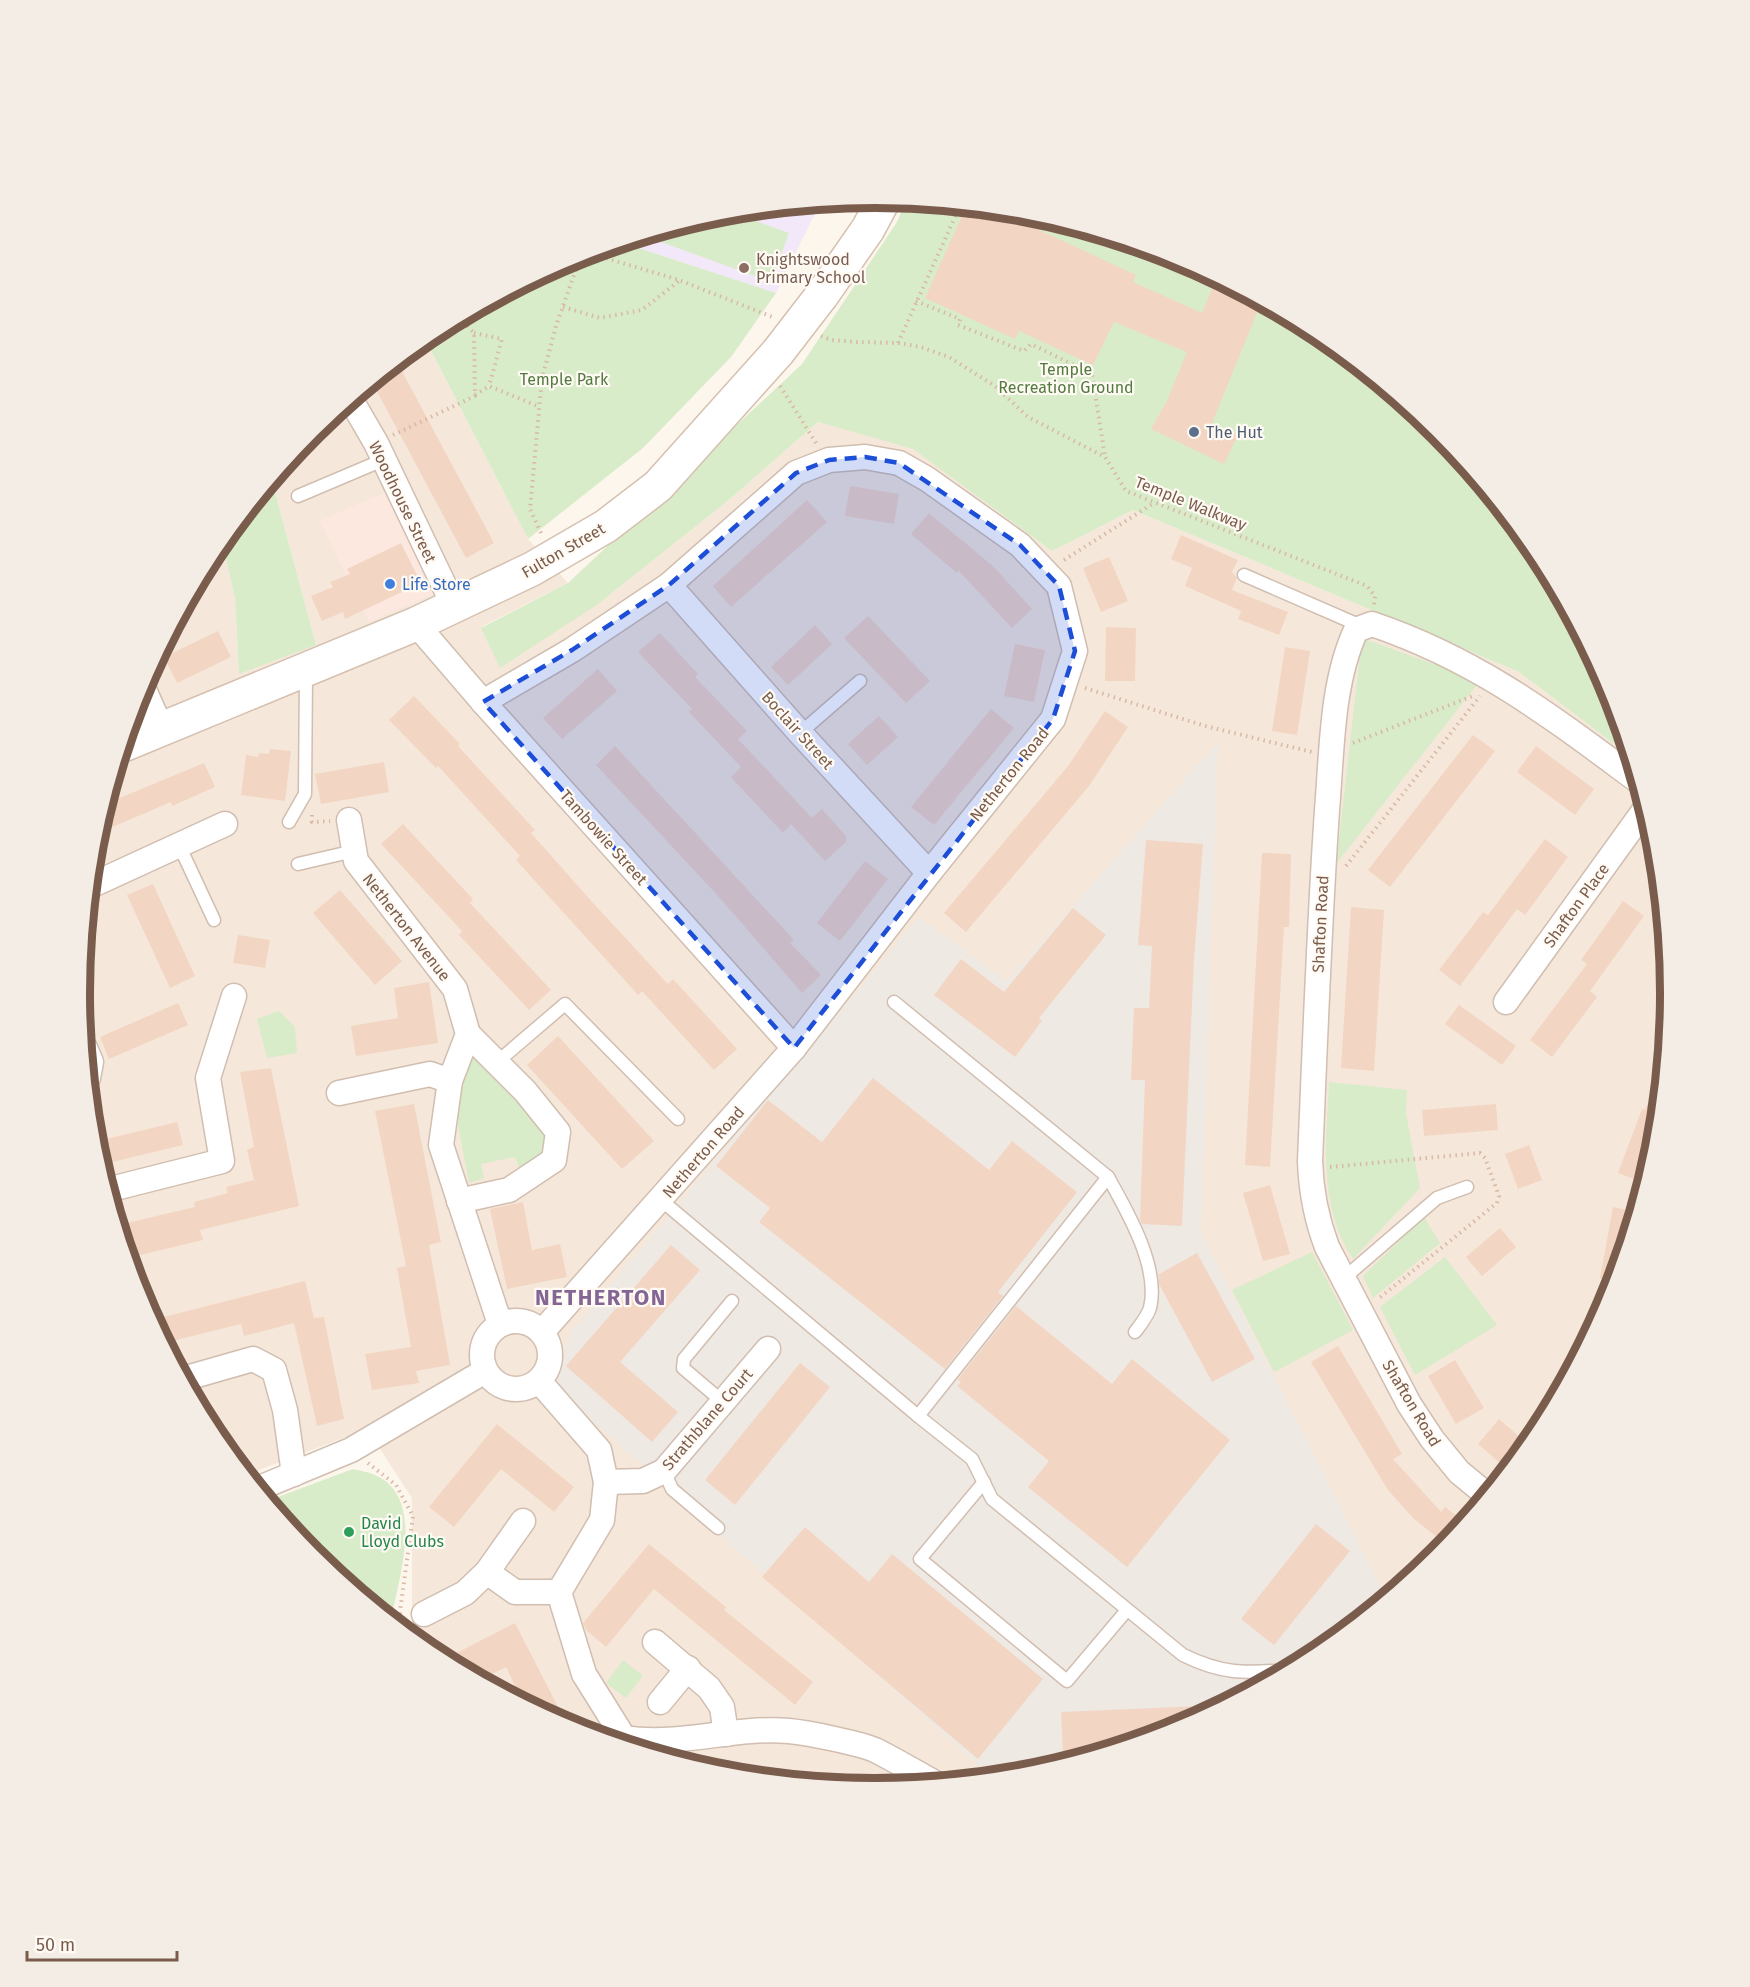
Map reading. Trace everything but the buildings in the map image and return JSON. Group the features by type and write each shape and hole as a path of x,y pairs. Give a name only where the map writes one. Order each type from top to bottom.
{"street":[{"name":"Fulton Street","path":"132,741 416,624 552,557 606,525 658,486 778,352 822,295 868,229 879,208"},
{"name":"Woodhouse Street","path":"354,406 379,451 454,606"},
{"name":"Netherton Road","path":"483,702 573,650 669,585 796,474 829,460 865,457 898,463 927,479 1020,545 1059,586 1075,651 1053,719 929,873 794,1048 542,1332"},
{"name":"Boclair Street","path":"669,585 800,734 929,873"},
{"name":"Tambowie Street","path":"416,624 483,702 794,1048"},
{"name":"Shafton Road","path":"1366,625 1348,646 1340,683 1332,752 1321,898 1311,1177 1318,1224 1343,1279 1409,1404 1432,1439 1459,1472 1482,1491"},
{"path":"1366,625 1440,651 1494,678 1628,774"},
{"path":"148,698 161,728"},
{"name":"Shafton Place","path":"1506,1002 1639,817"},
{"name":"Netherton Avenue","path":"349,820 356,861 455,989 468,1034 525,1091 558,1132 554,1160 509,1190 459,1201"},
{"path":"98,882 225,824"},
{"path":"115,1188 222,1161 208,1078 234,996"},
{"path":"468,1034 450,1081 441,1145 500,1324"},
{"path":"339,1093 430,1074 450,1081"},
{"path":"517,1320 531,1324 542,1332 547,1340 550,1360 548,1370 539,1381 518,1390 506,1389 493,1381 485,1371 481,1351 484,1340 500,1324 517,1320"},
{"name":"Strathblane Court","path":"606,1482 643,1481 664,1471 768,1349"},
{"path":"190,1377 253,1359 274,1370 285,1410 294,1474"},
{"path":"264,1486 351,1450 485,1371"},
{"path":"539,1381 599,1450 606,1482 602,1520 559,1592 584,1674 620,1736"},
{"path":"424,1614 465,1593 487,1572 523,1521"},
{"path":"487,1572 515,1592 559,1592"},
{"path":"655,1642 688,1668 716,1697 722,1707 726,1734"},
{"path":"660,1702 688,1668"},
{"path":"638,1742 679,1741 726,1734 789,1731 872,1749 925,1777"}],"lane":[{"path":"298,496 379,451"},
{"path":"1244,575 1366,625"},
{"path":"289,822 305,794 306,669"},
{"path":"800,734 860,681"},
{"path":"179,845 214,920"},
{"path":"298,864 354,851"},
{"path":"894,1002 1108,1177 1128,1212 1141,1243 1149,1278 1149,1309 1135,1332"},
{"path":"496,1063 565,1004 678,1119"},
{"path":"918,1416 1108,1177"},
{"path":"1343,1279 1437,1198 1467,1187"},
{"path":"661,1200 972,1459 992,1499 1183,1654 1207,1667 1242,1674 1269,1672"},
{"path":"723,1402 683,1368 684,1359 732,1301"},
{"path":"664,1471 672,1489 718,1528"},
{"path":"984,1482 920,1559 1067,1681 1127,1610"}],"path":[{"path":"898,343 957,213"},
{"path":"603,257 679,280 777,319"},
{"path":"552,557 530,509 542,378 577,267"},
{"path":"563,307 600,318 642,310 679,280"},
{"path":"915,301 960,319 958,325 1024,351 1031,344 1092,374 1105,457"},
{"path":"379,451 489,386 502,339 474,333 466,324"},
{"path":"810,331 831,340 898,343 921,347 949,357 974,370 1028,417 1105,457"},
{"path":"474,333 474,396"},
{"path":"489,386 540,407"},
{"path":"785,390 794,412 829,460"},
{"name":"Temple Walkway","path":"1105,457 1126,491 1371,589 1376,596 1366,625"},
{"path":"1046,572 1155,503"},
{"path":"1066,681 1204,726 1305,751 1332,752 1484,691 1321,898"},
{"path":"351,1450 396,1485 413,1516 399,1618"}],"highlighted area":[{"path":"865,457 899,463 1020,545 1059,586 1075,651 1053,719 794,1048 483,702 572,650 669,585 796,473 829,460"}],"shaded area":[{"name":"Knightswood Primary School","path":"816,211 776,293 634,247 722,224 773,215"},
{"path":"430,348 528,539 568,583 481,627 598,604 729,500 818,422 913,448 1052,551 1133,510 1519,672 1620,749 1645,840 1658,942 1660,994 1653,1096 1645,1147 1633,1197 1600,1294 1579,1341 1528,1430 1498,1471 1430,1549 1393,1584 1311,1646 1248,1684 1097,1746 1028,1763 977,1772 926,1777 875,1778 824,1777 773,1772 722,1763 672,1752 575,1719 528,1698 439,1646 412,1627 412,1498 367,1429 253,1472 222,1430 171,1341 132,1246 105,1147 97,1096 90,994 92,942 105,840 132,741 171,646 225,553 235,599 239,673 316,645 274,489 320,438 357,403"},
{"path":"388,491 435,593 369,622 320,521"},
{"path":"1218,742 1201,1232 1383,1592 1311,1646 1222,1698 1127,1737 1078,1752 985,1771 553,1386 572,1331 919,917 1006,982"}],"green space":[{"name":"Temple Recreation Ground","path":"903,209 977,215 1078,235 1127,250 1222,289 1268,314 1353,371 1393,403 1430,438 1498,516 1528,557 1579,646 1600,693 1620,749 1519,672 1133,510 1052,551 913,449 818,422 729,500 598,604 500,668 481,628 568,583 802,364 897,222"},
{"path":"750,219 789,233 771,282 661,242 662,238 672,235"},
{"name":"Temple Park","path":"634,247 776,293 731,357 643,448 528,539 430,348 528,289 575,268"},
{"path":"274,489 316,645 239,674 235,599 225,553"},
{"path":"1362,638 1480,681 1336,864"},
{"path":"279,1011 295,1027 297,1053 267,1058 257,1019"},
{"path":"472,1057 489,1067 549,1135 542,1159 520,1170 515,1157 481,1164 484,1178 469,1183 452,1093"},
{"path":"1329,1082 1407,1090 1406,1113 1420,1188 1353,1259 1334,1218 1329,1196 1326,1151"},
{"path":"1424,1217 1440,1243 1373,1298 1363,1276"},
{"path":"1312,1252 1353,1330 1274,1372 1232,1290"},
{"path":"1445,1257 1497,1325 1415,1375 1380,1307"},
{"name":"David Lloyd Clubs","path":"353,1469 375,1475 391,1486 400,1502 405,1520 403,1562 393,1613 357,1584 320,1549 274,1498"},
{"path":"623,1660 643,1676 626,1698 606,1683"}],"place":[{"name":"Knightswood Primary School","path":"744,268"},
{"name":"The Hut","path":"1194,432"},
{"name":"Life Store","path":"390,584"},
{"name":"David Lloyd Clubs","path":"349,1532"}],"district":[{"name":"NETHERTON","path":"601,1297"}]}
